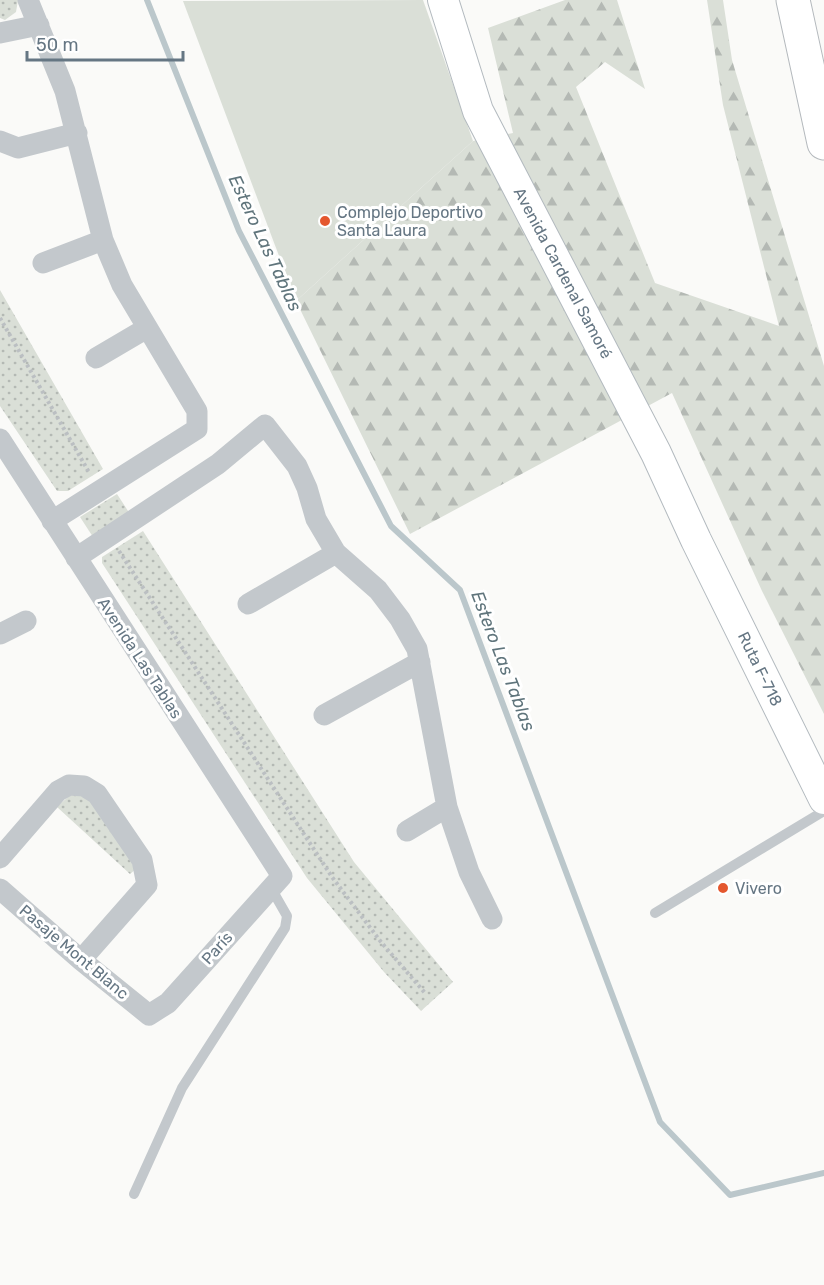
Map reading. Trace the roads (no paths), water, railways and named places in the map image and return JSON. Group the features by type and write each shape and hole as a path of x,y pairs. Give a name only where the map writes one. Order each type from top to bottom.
{"highway":[{"path":"793,0 824,143"}],"main road":[{"name":"Avenida Cardenal Samoré","path":"443,0 478,111 656,453 696,540"},
{"name":"Ruta F-718","path":"696,540 824,799"}],"street":[{"path":"28,0 65,91 103,240 122,285 197,411 197,429 52,521"},
{"path":"0,33 39,25"},
{"path":"0,141 18,148 77,133"},
{"path":"43,263 103,240"},
{"path":"96,358 147,328"},
{"path":"76,558 218,464 265,425 297,466 307,488 315,519 336,553 378,590 400,618 417,649 447,807 469,872 492,919"},
{"name":"Avenida Las Tablas","path":"0,438 276,882"},
{"path":"248,604 336,553"},
{"path":"0,634 26,621"},
{"path":"324,715 420,662"},
{"path":"0,858 58,791 69,784 84,786 97,794 142,860 147,885 81,960"},
{"path":"407,831 447,807"},
{"name":"París","path":"149,1014 168,1003 276,882"},
{"name":"Pasaje Mont Blanc","path":"0,889 81,960 149,1014"}],"lane":[{"path":"655,913 824,811"},
{"path":"134,1194 182,1088 285,928 287,916 276,882"}],"waterway":[{"name":"Estero Las Tablas","path":"147,0 239,231 391,526 460,590 660,1122 730,1195 824,1173"}],"place":[{"name":"Complejo Deportivo Santa Laura","path":"325,221"},
{"name":"Vivero","path":"723,888"}]}
